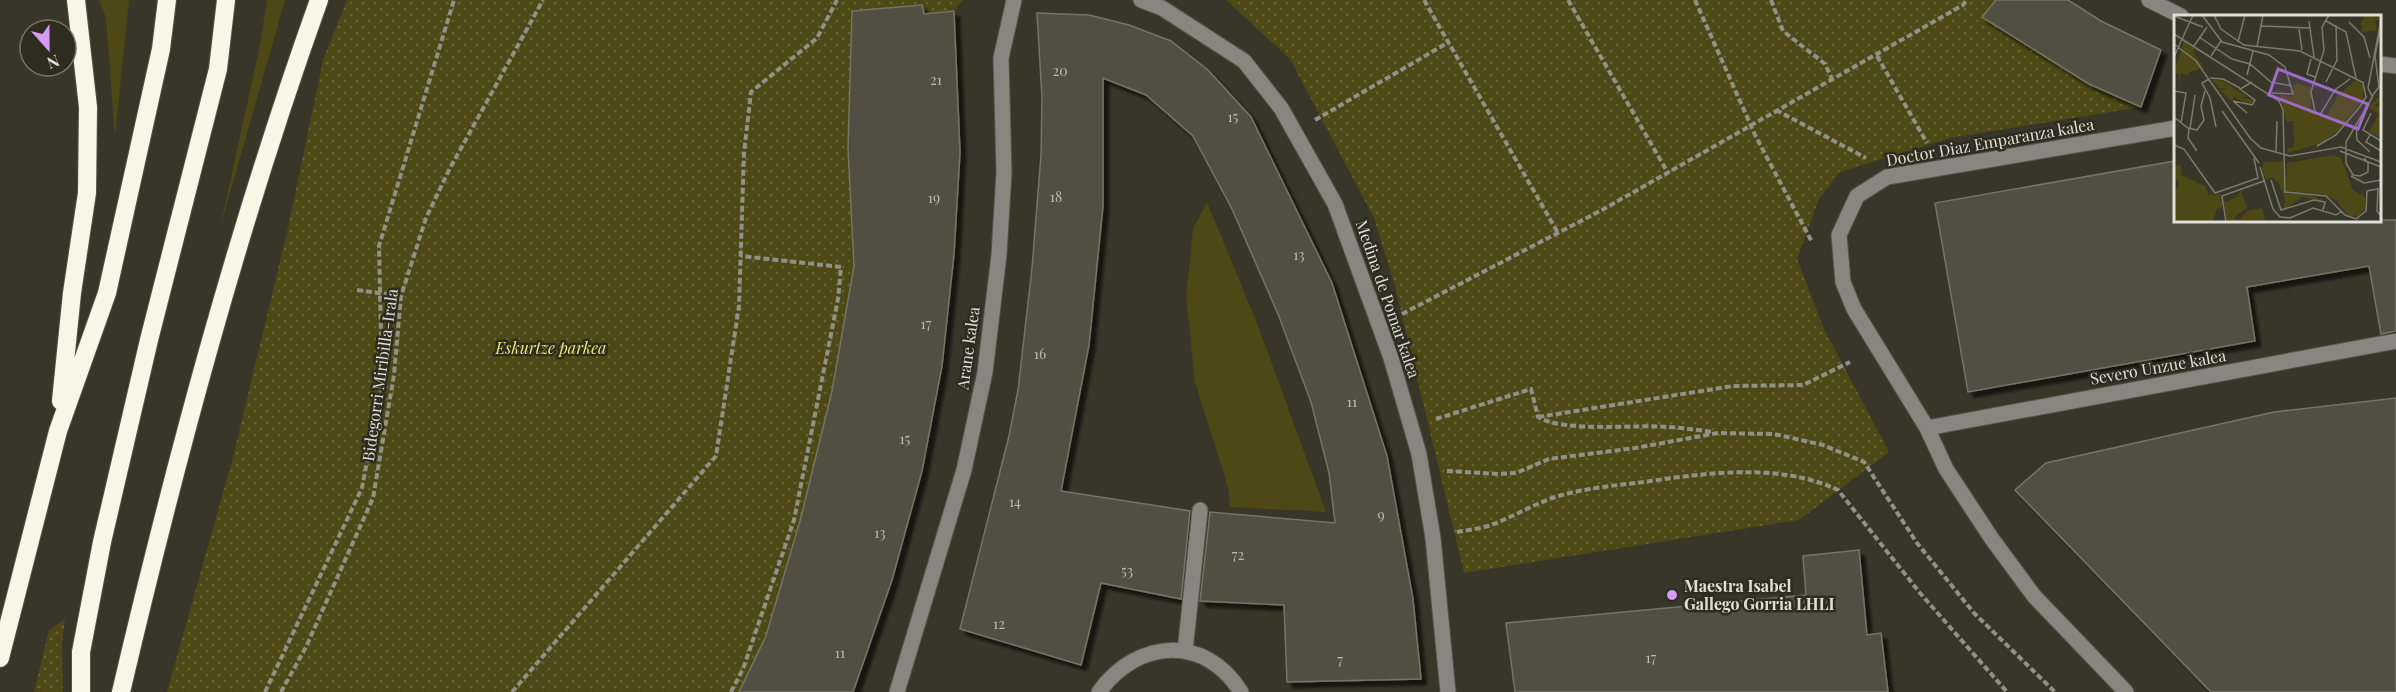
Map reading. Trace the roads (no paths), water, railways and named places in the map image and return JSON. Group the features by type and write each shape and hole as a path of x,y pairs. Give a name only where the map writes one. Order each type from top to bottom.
{"highway":[{"path":"58,431 72,293 87,193 88,107 76,0"},
{"path":"0,658 58,431 107,293 160,49 167,0"},
{"path":"81,692 81,652 102,542 149,340 218,69 226,0"},
{"path":"121,692 165,503 201,377 277,116 319,0"}],"street":[{"name":"Arane kalea","path":"897,692 964,470 985,372 999,255 1004,172 1001,58 1014,0"},
{"name":"Medina de Pomar kalea","path":"1141,0 1162,8 1244,61 1281,108 1335,204 1392,358 1419,454 1433,538 1448,692"},
{"path":"2149,0 2179,15"},
{"path":"2381,64 2396,66"},
{"name":"Doctor Diaz Emparanza kalea","path":"2126,692 2034,596 1946,470 1926,428 1854,309 1843,282 1839,235 1857,196 1887,177 2174,128"},
{"name":"Severo Unzue kalea","path":"1926,428 2396,341"},
{"path":"1185,651 1200,510"},
{"path":"1099,692 1112,674 1133,658 1158,651 1185,651 1210,660 1232,677 1241,692"}],"place":[{"name":"Maestra Isabel Gallego Gorria LHLI","path":"1672,595"}],"park label":[{"name":"Eskurtze parkea","path":"551,348"}]}
